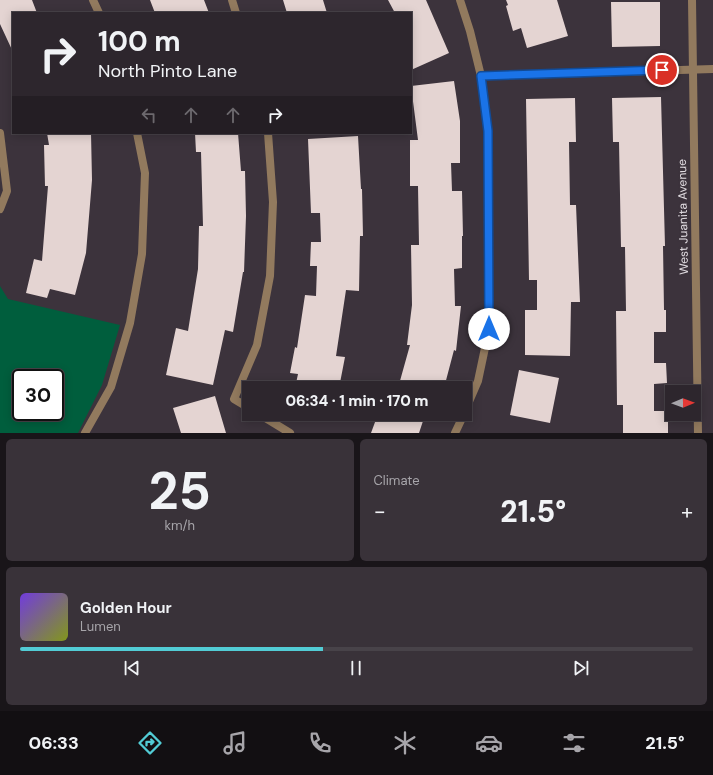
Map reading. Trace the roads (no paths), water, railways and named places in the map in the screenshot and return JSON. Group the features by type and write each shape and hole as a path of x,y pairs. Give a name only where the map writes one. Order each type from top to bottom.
{"street":[{"path":"93,0 99,12"},
{"path":"232,0 236,12"},
{"path":"460,0 470,31 481,76 488,131 489,329 478,381 472,395"},
{"name":"West Juanita Avenue","path":"692,0 698,433"},
{"path":"481,76 713,69"},
{"path":"0,133 7,191 0,209"},
{"path":"86,433 111,387 130,323 142,254 145,173 137,134"},
{"path":"242,404 234,399 257,345 270,276 273,202 268,134"},
{"path":"270,421 290,433"},
{"path":"455,433 461,421"}]}
